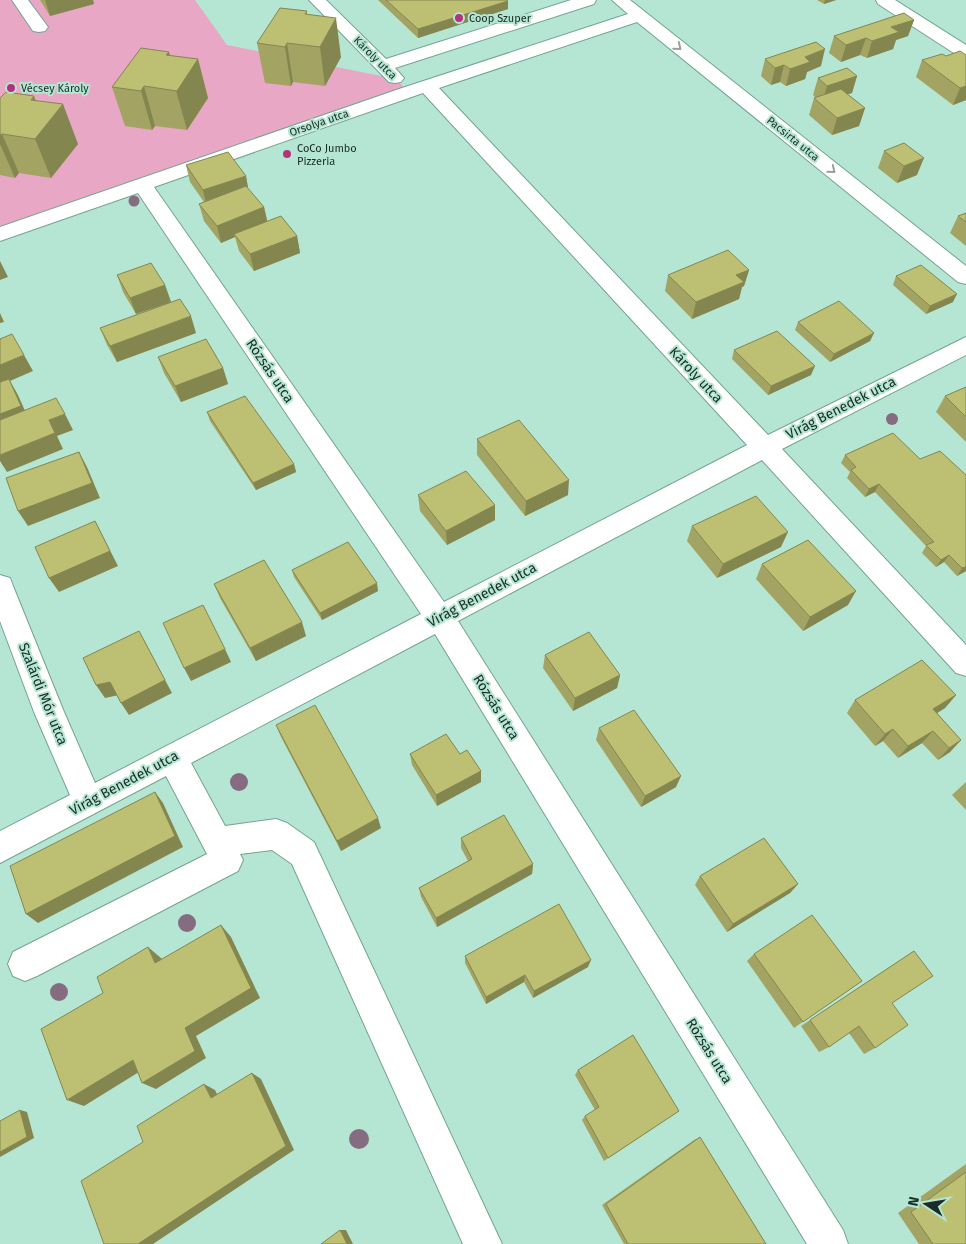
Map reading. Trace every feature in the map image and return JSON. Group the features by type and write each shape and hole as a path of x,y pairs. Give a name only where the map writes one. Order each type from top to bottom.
{"street":[{"path":"20,0 39,27"},
{"name":"Károly utca","path":"317,0 384,66 418,89 736,419 766,447 966,664"},
{"path":"384,66 588,0"},
{"name":"Pacsirta utca","path":"620,0 966,277"},
{"path":"884,0 966,53"},
{"name":"Károly utca","path":"341,24 344,3"},
{"name":"Orsolya utca","path":"0,234 418,89 640,16"},
{"name":"Rózsás utca","path":"142,184 440,618 829,1244"},
{"name":"Virág Benedek utca","path":"0,848 766,447 966,345"},
{"name":"Szalárdi Mór utca","path":"0,586 49,712 88,802"},
{"path":"25,964 227,860 172,758"},
{"path":"218,842 276,834 303,853 483,1244"}],"shaded area":[{"path":"0,0 195,0 227,45 396,79 408,92 0,232"}],"building":[{"path":"386,0 507,0 508,1 418,29"},
{"path":"280,8 307,11 305,14 336,18 320,47 287,43 285,47 257,43"},
{"path":"904,13 914,20 891,27 899,32 872,41 866,38 846,45 834,36"},
{"path":"816,42 825,49 805,57 810,62 790,69 784,65 775,68 765,59"},
{"path":"141,48 169,52 166,55 198,59 177,91 144,86 141,91 112,87"},
{"path":"960,51 966,55 966,86 960,88 922,60 942,54 946,56"},
{"path":"847,68 857,76 827,86 818,78"},
{"path":"841,89 865,108 837,118 814,98"},
{"path":"6,92 34,96 31,100 63,104 35,139 0,135 0,98"},
{"path":"904,143 924,158 904,166 884,151"},
{"path":"228,152 246,176 203,190 186,165"},
{"path":"246,186 264,207 217,226 199,204"},
{"path":"966,213 966,222 958,216"},
{"path":"281,216 297,236 250,254 234,234"},
{"path":"728,250 749,270 736,275 744,282 696,302 668,275"},
{"path":"151,263 165,285 130,298 117,275"},
{"path":"921,265 957,294 930,306 896,276"},
{"path":"180,299 191,316 110,346 100,328"},
{"path":"839,301 874,333 834,354 798,322"},
{"path":"777,331 815,366 771,386 734,350"},
{"path":"12,334 24,355 0,365 0,339"},
{"path":"206,339 223,368 175,386 158,357"},
{"path":"9,379 21,406 0,414 0,382"},
{"path":"966,387 966,417 945,396"},
{"path":"245,396 294,464 253,483 207,412"},
{"path":"56,398 65,414 49,420 55,433 0,455 0,420"},
{"path":"519,420 569,480 526,501 477,439"},
{"path":"893,433 920,459 940,451 966,475 966,567 962,568 949,555 941,560 926,545 934,542 879,484 869,489 851,470 856,467 845,455"},
{"path":"79,452 92,483 18,511 6,478"},
{"path":"466,471 495,505 446,531 418,495"},
{"path":"756,496 788,532 723,564 692,526"},
{"path":"95,521 110,551 49,578 35,547"},
{"path":"808,540 856,591 810,617 762,564"},
{"path":"348,542 377,583 320,613 292,570"},
{"path":"264,560 302,622 250,648 214,584"},
{"path":"203,605 225,649 184,668 163,623"},
{"path":"139,631 165,680 121,703 110,682 96,685 83,658"},
{"path":"589,632 620,675 575,698 545,655"},
{"path":"922,660 956,695 933,709 961,740 949,748 933,731 908,746 893,729 885,734 855,700"},
{"path":"315,705 378,818 337,841 276,725"},
{"path":"634,710 681,776 645,796 599,728"},
{"path":"446,734 460,754 467,750 481,771 436,795 410,754"},
{"path":"155,792 175,836 26,914 10,866"},
{"path":"504,815 533,864 436,918 419,888 472,859 461,838"},
{"path":"764,838 798,884 733,924 700,876"},
{"path":"559,904 591,960 534,991 525,975 486,997 465,956"},
{"path":"812,915 862,981 803,1022 754,954"},
{"path":"221,925 251,988 185,1028 195,1051 142,1083 133,1060 67,1100 41,1029 103,993 97,977 148,947 155,963"},
{"path":"914,951 933,976 892,1003 908,1025 875,1048 859,1026 829,1047 810,1020"},
{"path":"633,1035 679,1111 608,1158 585,1116 599,1107 578,1070"},
{"path":"252,1073 286,1146 138,1244 104,1244 81,1181 143,1142 137,1126 204,1084 211,1098"},
{"path":"20,1110 27,1137 0,1152 0,1121"},
{"path":"700,1137 766,1244 628,1244 606,1204"},
{"path":"966,1172 966,1244 933,1244 911,1212"},
{"path":"340,1230 347,1244 321,1244"}],"place":[{"name":"Coop Szuper","path":"459,18"},
{"name":"Vécsey Károly","path":"11,88"},
{"name":"CoCo Jumbo Pizzeria","path":"287,154"}]}
